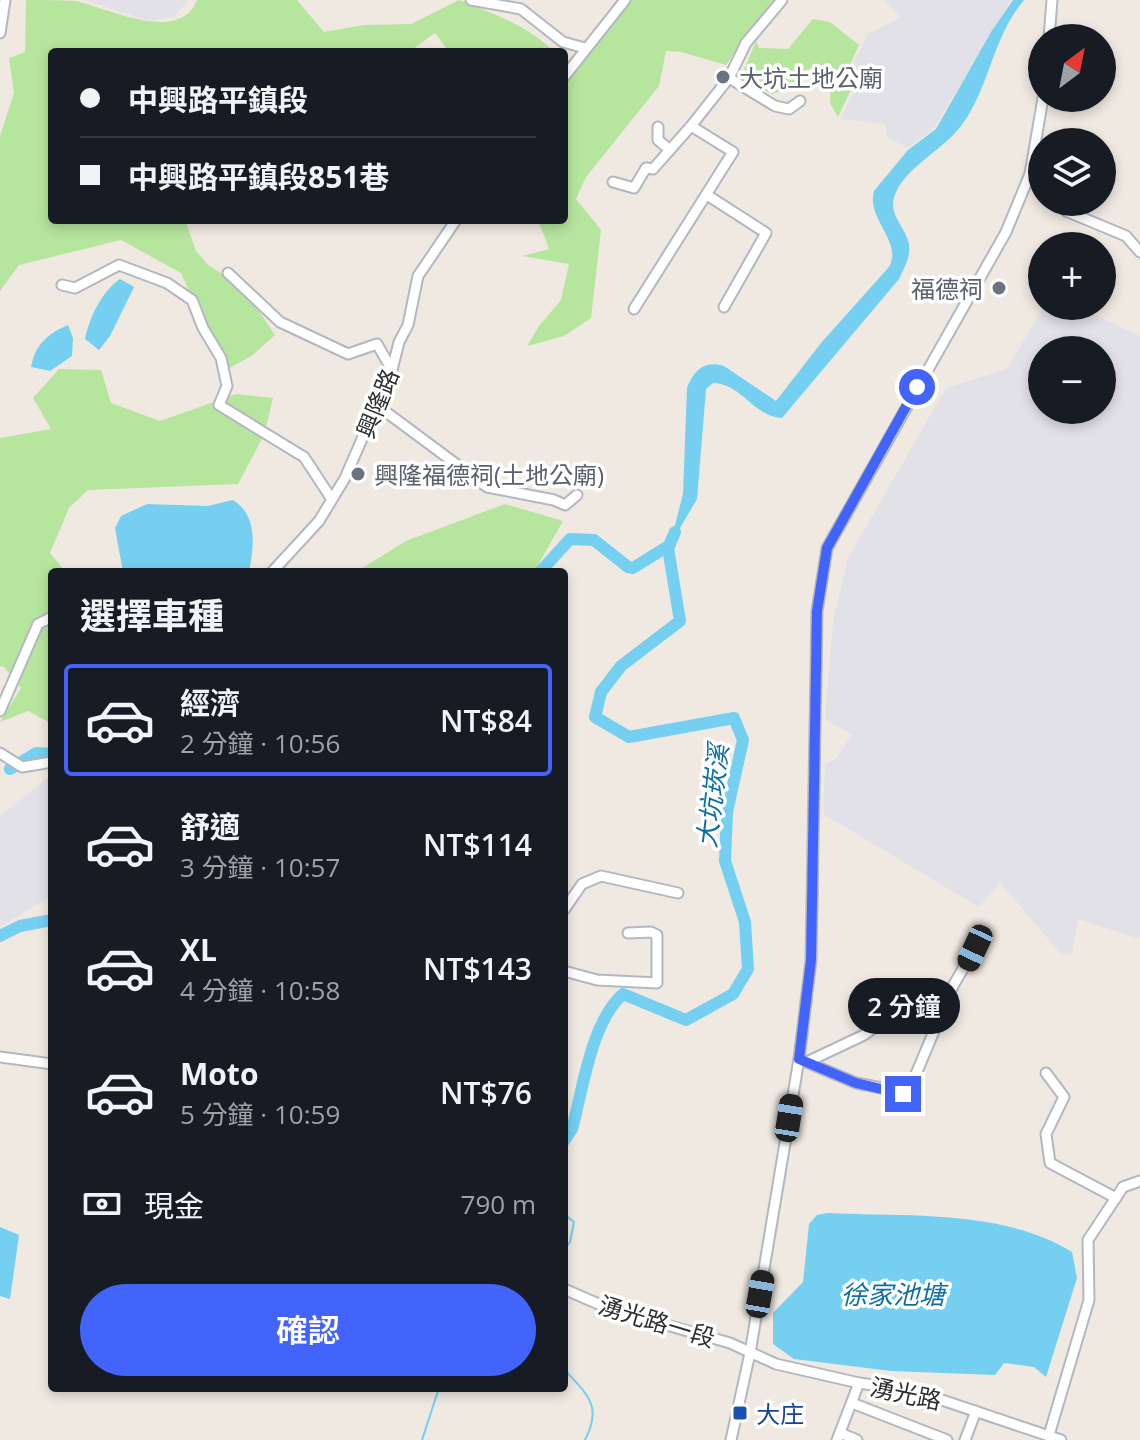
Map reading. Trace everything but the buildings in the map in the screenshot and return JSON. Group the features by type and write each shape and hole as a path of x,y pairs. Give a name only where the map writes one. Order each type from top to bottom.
{"street":[{"path":"0,33 5,0"},
{"path":"471,0 521,9 563,42 585,48"},
{"path":"568,71 625,0"},
{"path":"613,182 634,188 646,168 653,169 729,78 746,43 782,0"},
{"path":"1050,24 1052,0"},
{"path":"729,78 775,106 789,109 800,101"},
{"path":"634,309 733,152 691,126"},
{"path":"658,127 658,140 670,150"},
{"path":"731,1440 804,1060 811,960 817,611 827,548 1006,232 1028,179"},
{"path":"707,195 766,233 724,307"},
{"path":"1078,216 1126,236 1140,252"},
{"name":"興隆路","path":"276,568 319,521 345,478 392,370 399,342 408,325 418,276 453,224"},
{"path":"62,285 75,288 119,265 179,290 192,300 203,328 221,358 227,386 219,405 304,457 331,498"},
{"path":"228,273 280,322 348,354 377,344 392,370"},
{"path":"378,406 487,487 565,505 577,495"},
{"path":"0,711 38,624 48,619"},
{"path":"0,753 22,767 48,763"},
{"path":"568,904 582,884 601,876 678,893"},
{"path":"568,972 597,980 657,983 657,935 651,932 628,933"},
{"path":"804,1060 856,1083 908,1093 953,986 975,948"},
{"path":"804,1060 864,1035 876,1026 878,1004"},
{"path":"0,1057 48,1063"},
{"path":"1046,1073 1064,1097 1046,1134 1050,1163 1116,1198"},
{"path":"1049,1435 1089,1300 1088,1240 1123,1187 1140,1181"},
{"name":"湧光路一段","path":"568,1291 610,1309 730,1343 750,1353"},
{"name":"湧光路","path":"750,1353 776,1364 859,1383 915,1391 1061,1440"},
{"path":"857,1440 838,1437 859,1383"},
{"path":"852,1403 947,1440"},
{"path":"965,1440 976,1411"}],"shaded area":[{"path":"84,0 189,0 173,17 149,21"},
{"path":"884,0 1011,0 934,128 908,148 887,137 885,124 840,119 863,74 852,67 868,34 901,17"},
{"path":"1036,320 1106,320 1140,336 1140,939 1078,919 1072,955 1060,953 1000,882 979,907 823,814 825,765 836,758 852,735 825,719 833,622 848,558 946,388 1007,369"},
{"path":"48,778 48,897 0,927 0,816"}],"green space":[{"path":"26,0 76,1 123,16 159,22 175,20 188,13 197,0 297,0 324,32 364,25 411,24 459,0 521,27 550,48 446,48 435,33 414,48 48,48 48,224 186,224 196,251 208,265 243,287 275,335 253,355 224,371 181,273 121,240 19,265 0,291 0,136 14,93 9,58 25,52"},
{"path":"632,0 777,0 754,24 726,65 681,52 666,51 659,86 586,177 576,199 601,230 591,318 564,336 527,346 561,300 569,264 523,256 549,249 540,224 568,224 568,60 576,64"},
{"path":"813,19 830,22 859,45 849,67 859,73 838,117 830,103 831,84 812,68 802,72 793,87 772,94 741,77 756,41 759,48 788,49"},
{"path":"59,369 101,370 111,403 160,421 236,394 273,398 264,435 238,484 88,490 69,508 50,553 63,568 48,568 48,722 28,711 0,722 21,688 0,666 0,438 51,429 33,398"},
{"path":"505,504 563,521 536,568 362,568 406,541"}],"water":[{"path":"1013,0 1024,0 1004,31 971,111 954,134 909,174 896,192 893,207 909,244 907,262 899,279 782,418 763,412 723,384 713,383 706,389 697,499 670,545 683,494 687,388 693,376 711,364 724,366 776,401 821,343 889,267 891,248 875,211 874,191 908,150 936,129 991,32"},
{"path":"120,279 134,287 110,336 99,350 85,339 87,331 102,298"},
{"path":"68,325 73,338 72,356 50,371 31,367 43,341"},
{"path":"233,500 247,514 253,542 250,568 122,568 115,528 121,516 147,504 208,506"},
{"name":"徐家池塘","path":"828,1213 985,1222 1045,1238 1072,1252 1077,1278 1046,1377 1034,1367 1004,1363 995,1375 891,1371 794,1359 773,1344 773,1313 803,1282 809,1224 817,1215"},
{"path":"0,1227 19,1235 10,1299 0,1296"}],"waterway":[{"name":"大坑崁溪","path":"568,1135 596,1038 612,1006 623,994 686,1020 733,994 748,969 745,922 725,861 727,812 743,740 734,718 629,737 595,717 601,692 621,666 680,621 668,548 675,532"},
{"path":"544,568 570,539 594,540 633,568 670,545"},
{"name":"大坑崁溪","path":"10,769 36,753 48,754"},
{"path":"0,936 20,926 48,921"},
{"path":"568,1217 574,1222 568,1245"},
{"path":"568,1374 590,1401 593,1418 585,1440"},
{"name":"大坑崁溪","path":"422,1440 438,1392"}],"place":[{"name":"大坑土地公廟","path":"723,77"},
{"name":"福德祠","path":"999,288"},
{"name":"興隆福德祠(土地公廟)","path":"358,474"},
{"name":"大庄","path":"740,1413"}],"route":[{"path":"903,1094 856,1083 799,1059 811,960 817,611 821,579 827,548 917,387"}]}
